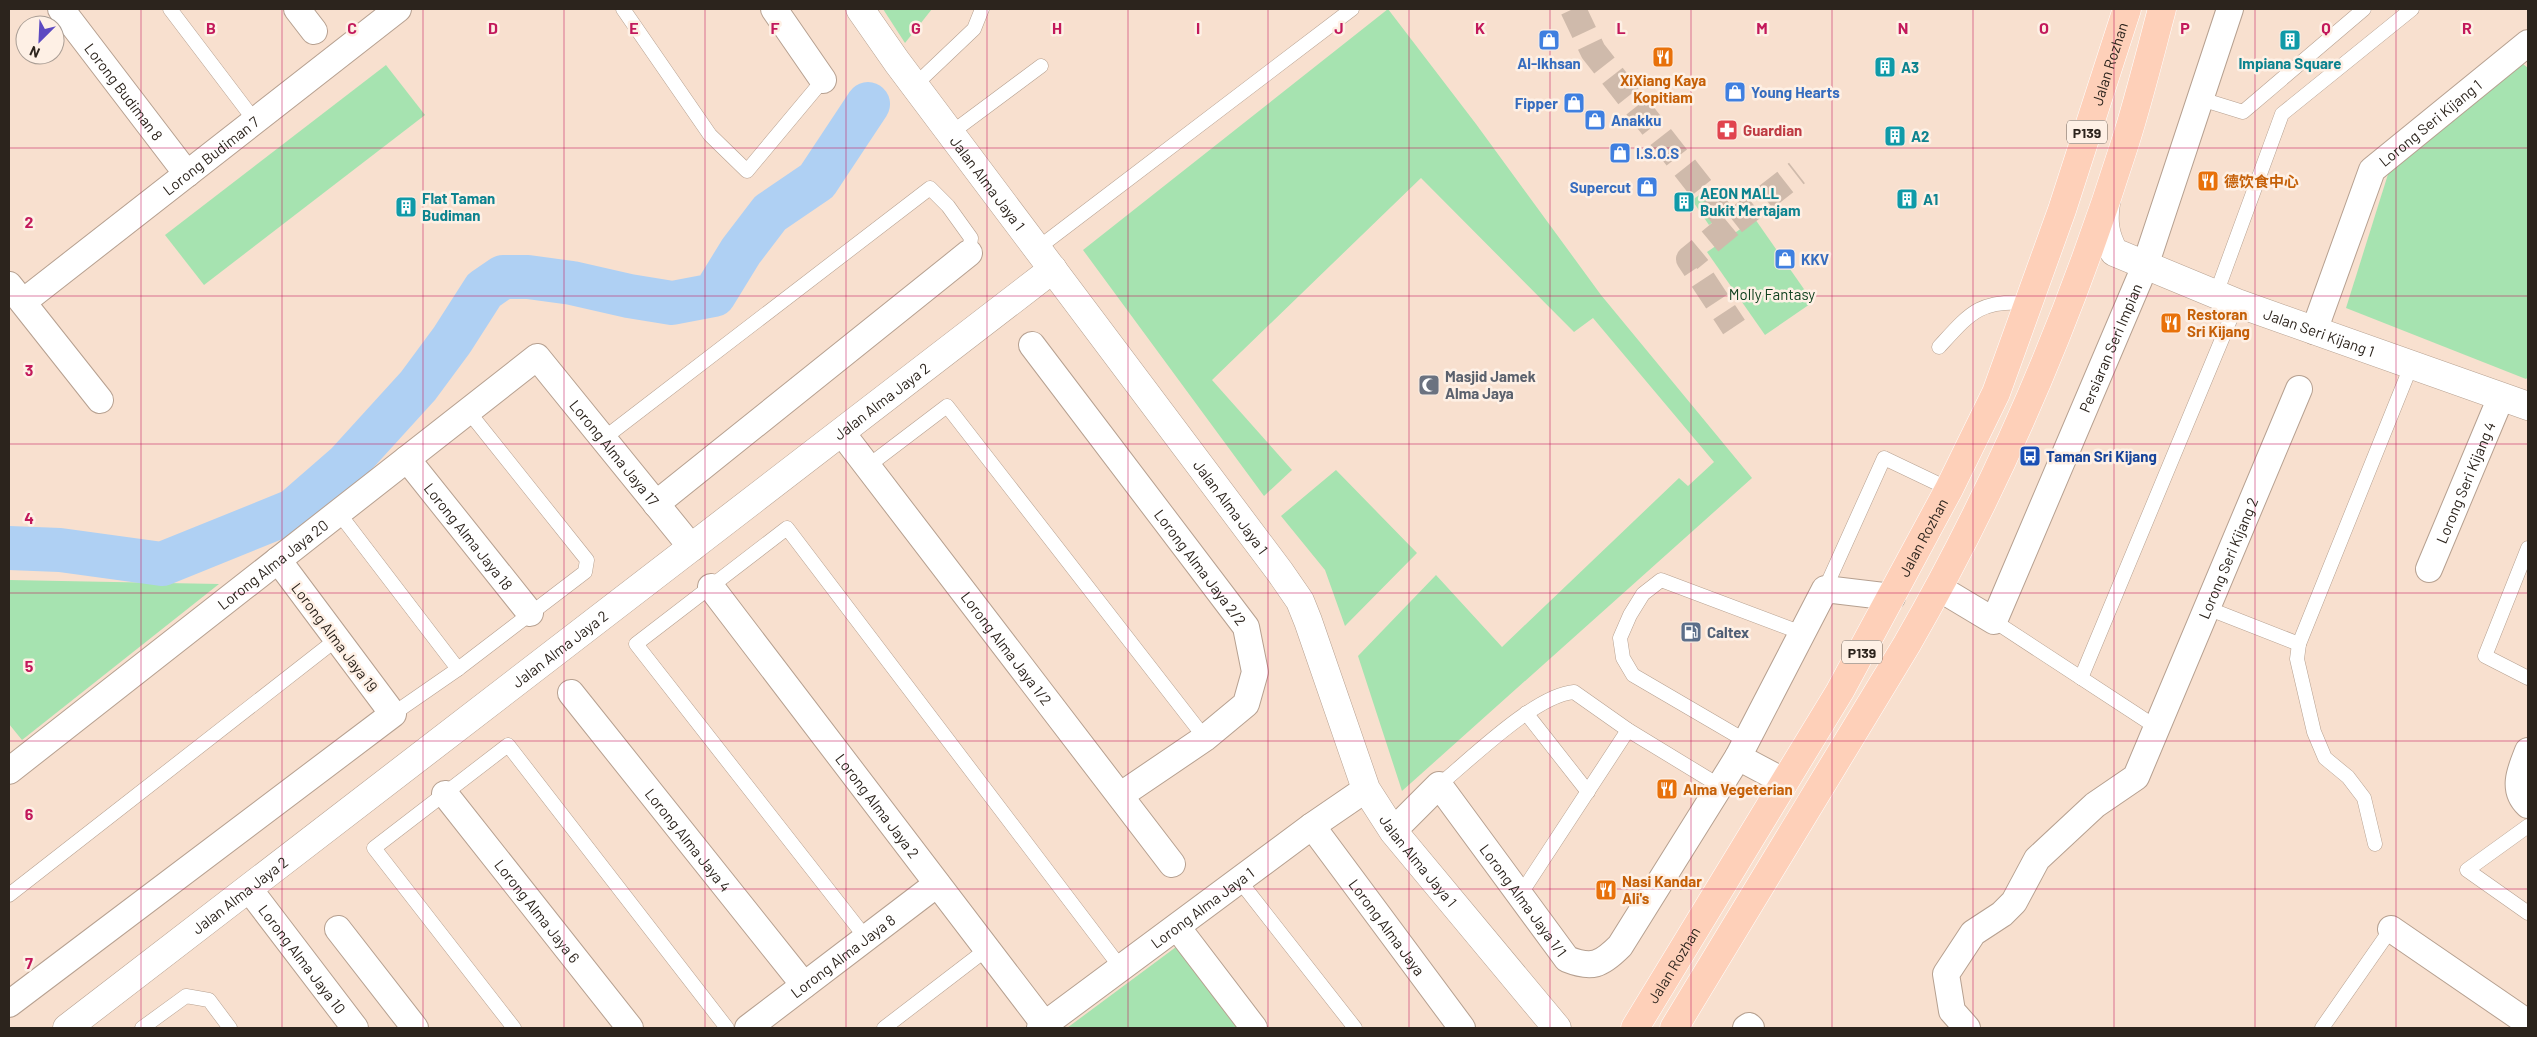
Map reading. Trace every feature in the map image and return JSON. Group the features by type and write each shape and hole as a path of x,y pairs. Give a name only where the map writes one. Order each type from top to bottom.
{"main road":[{"name":"Jalan Rozhan","path":"1635,1028 1840,691 1949,489 1996,393 2062,210 2127,9"},
{"name":"P139","path":"1674,1028 1870,706 1939,588 2000,466 2054,339 2106,203 2126,141 2162,9"}],"street":[{"name":"Lorong Budiman 8","path":"61,9 187,174"},
{"path":"297,9 314,31"},
{"name":"Lorong Budiman 7","path":"16,294 187,174 398,9"},
{"path":"774,9 823,80"},
{"name":"Jalan Alma Jaya 1","path":"860,9 1300,601 1325,665 1366,788 1393,831 1557,1028"},
{"name":"Persiaran Seri Impian","path":"1994,621 2145,266 2230,9"},
{"name":"Lorong Seri Kijang 1","path":"2314,331 2372,170 2524,51"},
{"path":"2080,271 2101,256 2114,252 2106,236 2104,220 2106,203"},
{"name":"Jalan Seri Kijang 1","path":"2114,252 2145,266 2314,331 2528,406"},
{"path":"656,504 969,253"},
{"name":"Jalan Alma Jaya 2","path":"67,1028 842,433 1045,258"},
{"path":"16,294 100,400"},
{"name":"Lorong Alma Jaya 2/2","path":"1032,345 1246,627 1255,672 1246,704 1205,738 1121,796"},
{"name":"Lorong Alma Jaya 17","path":"537,357 692,548"},
{"name":"Lorong Alma Jaya 20","path":"13,759 278,560 537,357"},
{"name":"Lorong Seri Kijang 2","path":"1967,1028 1952,1012 1946,974 1973,933 2002,914 2014,902 2037,859 2095,805 2136,777 2299,389"},
{"name":"Lorong Seri Kijang 4","path":"2429,568 2501,397"},
{"name":"Lorong Alma Jaya 1/2","path":"842,433 1172,864"},
{"name":"Lorong Alma Jaya 18","path":"407,459 530,613"},
{"name":"Lorong Alma Jaya 19","path":"278,560 393,714"},
{"name":"Lorong Alma Jaya 2","path":"711,587 987,949 1043,1027"},
{"path":"1939,588 1994,621"},
{"path":"1825,589 1892,597"},
{"name":"Lorong Alma Jaya 1/1","path":"1439,785 1567,959 1584,966 1606,961 1620,946 1742,749 1825,589"},
{"name":"Lorong Alma Jaya 4","path":"571,694 804,985"},
{"path":"9,1004 393,714"},
{"path":"1742,749 1785,782"},
{"path":"2528,751 2518,775 2523,800 2528,805"},
{"path":"1393,831 1439,785"},
{"name":"Lorong Alma Jaya 1","path":"1043,1027 1239,880 1366,788"},
{"name":"Lorong Alma Jaya 6","path":"445,794 630,1028"},
{"name":"Lorong Alma Jaya","path":"1312,826 1462,1028"},
{"name":"Lorong Alma Jaya 8","path":"748,1028 937,884"},
{"name":"Lorong Alma Jaya 10","path":"249,889 356,1028"},
{"path":"1177,927 1253,1028"},
{"path":"338,929 415,1028"},
{"path":"2391,929 2528,1023"},
{"path":"1746,1028 1749,1026 1751,1028"}],"lane":[{"path":"170,9 254,121"},
{"path":"624,9 710,135 747,171 823,80"},
{"path":"915,84 974,29 982,9"},
{"path":"1045,258 1352,9"},
{"path":"2201,98 2243,112 2364,9"},
{"path":"2081,678 2227,298 2282,114 2412,9"},
{"path":"951,133 1041,66"},
{"path":"603,439 930,188 948,206 971,238 969,253"},
{"path":"1939,347 1961,323 1978,310 2003,301 2029,303"},
{"path":"2375,844 2364,798 2348,777 2325,758 2314,732 2296,659 2299,644 2411,366"},
{"path":"868,466 947,406 1205,738"},
{"path":"393,714 458,669 585,572 586,560 468,411"},
{"path":"1825,589 1884,458 1949,489"},
{"path":"338,512 458,669"},
{"path":"866,938 636,644 787,528 1121,968"},
{"path":"2528,548 2485,656 2528,678"},
{"path":"1742,749 1633,676 1623,658 1620,638 1630,615 1643,594 1661,580 1802,633"},
{"path":"2207,608 2299,644"},
{"path":"1994,621 2156,727"},
{"path":"9,895 337,639"},
{"path":"1439,785 1526,713 1564,693 1574,692 1628,730 1720,786"},
{"path":"1526,713 1588,792"},
{"path":"1520,895 1628,730"},
{"path":"514,1028 374,848 508,745 727,1028"},
{"path":"2528,826 2467,870 2528,913"},
{"path":"1239,880 1355,1028"},
{"path":"2322,1028 2391,929"},
{"path":"884,1028 987,949"},
{"path":"142,1028 186,996 209,1000 230,1028"}],"green space":[{"path":"883,9 932,9 905,43"},
{"path":"1388,9 1476,124 1601,295 1752,478 1402,791 1358,656 1436,575 1502,647 1679,478 1688,486 1714,462 1593,318 1574,332 1421,178 1212,380 1292,470 1264,496 1083,250"},
{"path":"2523,64 2528,68 2528,377 2526,379 2346,308 2389,171"},
{"path":"386,65 425,115 204,285 165,235"},
{"path":"1711,187 1728,211 1709,225 1692,200"},
{"name":"Molly Fantasy","path":"1755,219 1813,302 1765,335 1707,252"},
{"path":"1336,470 1417,553 1345,626 1325,570 1281,516"},
{"path":"9,580 219,584 22,740 9,724"},
{"path":"1176,947 1238,1028 1067,1028"}],"waterway":[{"path":"9,548 60,550 162,564 293,511 347,464 418,386 452,340 484,290 503,277 528,277 572,283 629,296 672,303 714,295 741,251 770,213 817,181 868,104"}],"tunnel":[{"path":"1573,9 1593,51 1730,225 1797,173"},
{"path":"1730,225 1689,259 1734,327"}],"place":[{"name":"Al-Ikhsan","path":"1549,40"},
{"name":"Impiana Square","path":"2290,40"},
{"name":"XiXiang Kaya Kopitiam","path":"1663,57"},
{"name":"A3","path":"1885,67"},
{"name":"Young Hearts","path":"1735,92"},
{"name":"Fipper","path":"1574,103"},
{"name":"Anakku","path":"1595,120"},
{"name":"Guardian","path":"1727,130"},
{"name":"A2","path":"1895,136"},
{"name":"I.S.O.S","path":"1620,153"},
{"name":"德饮食中心","path":"2208,181"},
{"name":"Supercut","path":"1647,187"},
{"name":"A1","path":"1907,199"},
{"name":"AEON MALL Bukit Mertajam","path":"1684,202"},
{"name":"Flat Taman Budiman","path":"406,207"},
{"name":"KKV","path":"1785,259"},
{"name":"Restoran Sri Kijang","path":"2171,323"},
{"name":"Masjid Jamek Alma Jaya","path":"1429,385"},
{"name":"Taman Sri Kijang","path":"2030,456"},
{"name":"Caltex","path":"1691,632"},
{"name":"Alma Vegeterian","path":"1667,789"},
{"name":"Nasi Kandar Ali's","path":"1606,890"}]}
